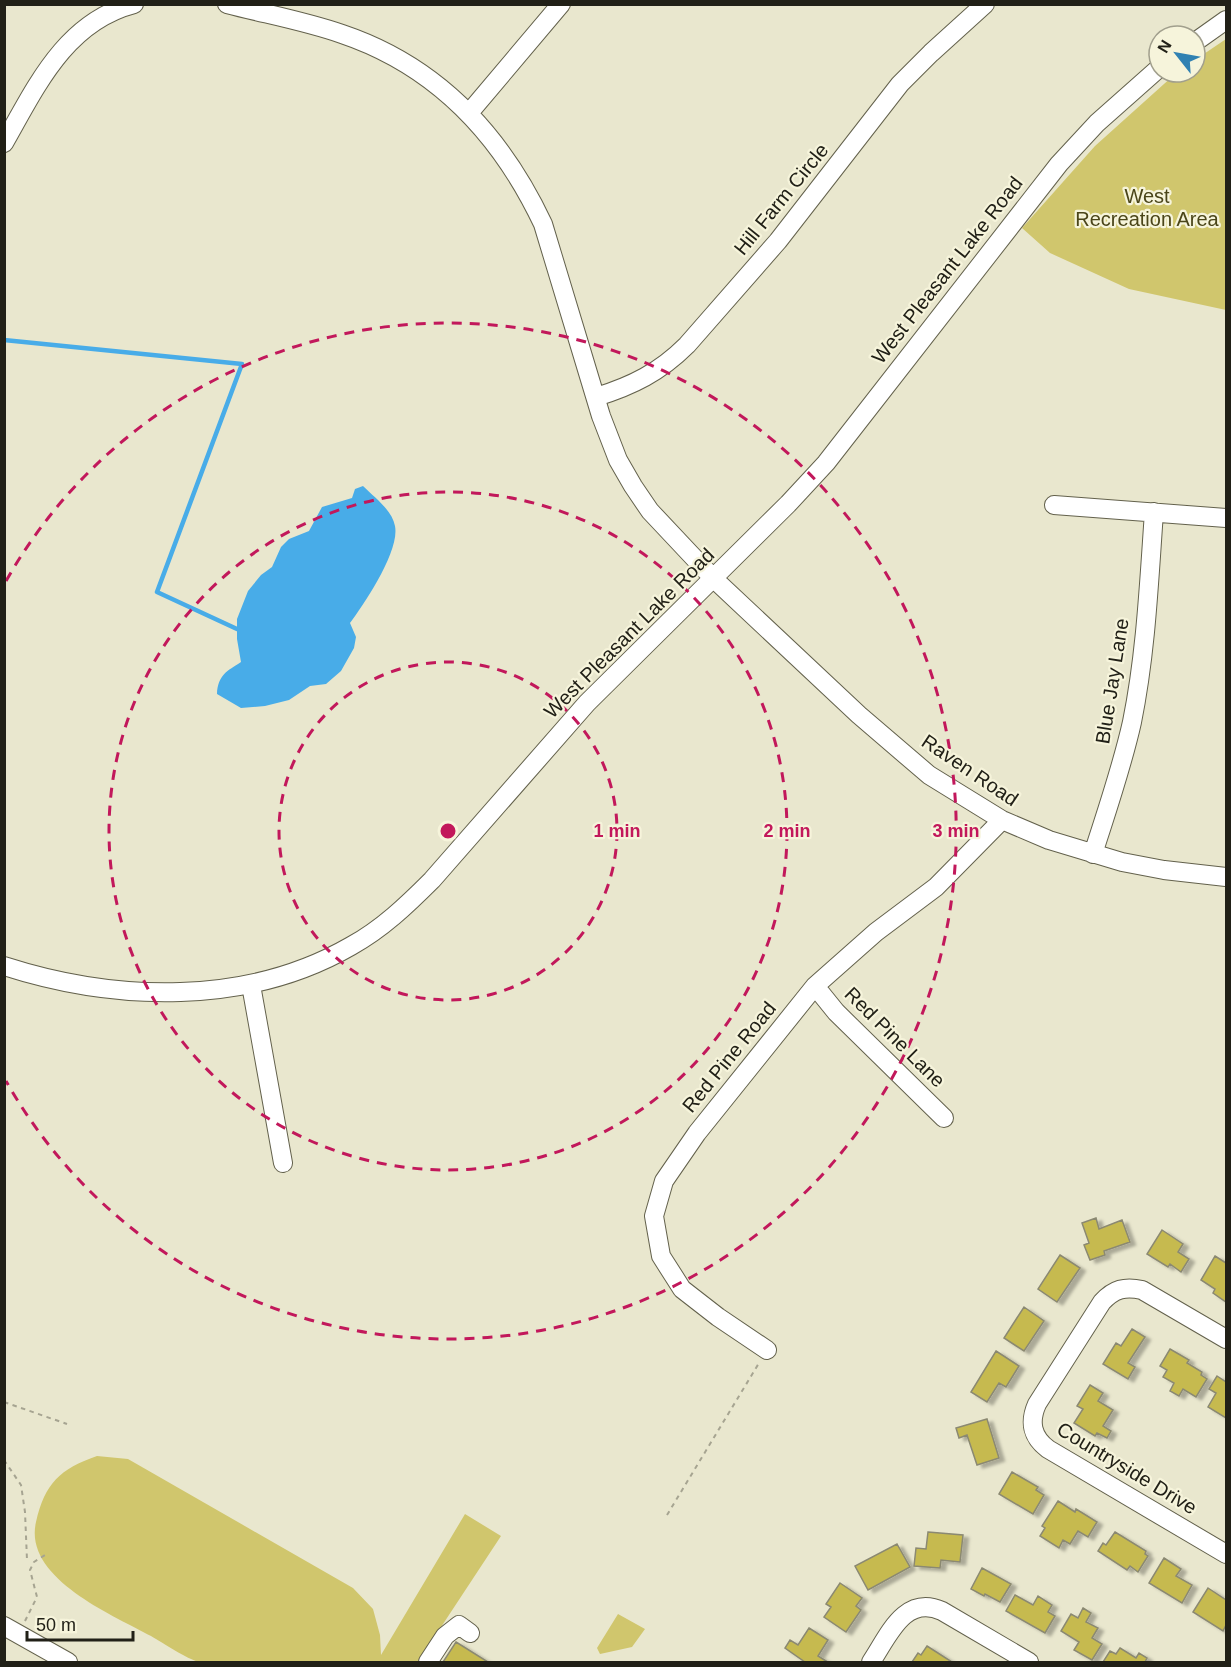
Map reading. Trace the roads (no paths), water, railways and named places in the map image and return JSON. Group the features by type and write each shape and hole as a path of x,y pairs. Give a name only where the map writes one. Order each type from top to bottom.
{"street":[{"path":"4,143 41,78 68,43 84,29 105,16 134,4"},
{"path":"226,4 310,24 343,34 376,48 407,64 436,84 469,113 490,136 511,164 543,224 607,434 633,486 650,511 713,578"},
{"path":"469,113 561,4"},
{"name":"Hill Farm Circle","path":"596,397 633,385 653,374 687,345 778,241 900,84 985,4"},
{"path":"1207,34 1227,20"},
{"name":"West Pleasant Lake Road","path":"4,966 61,981 107,988 190,992 251,985 287,975 320,962 361,940 408,905 587,703 783,510 826,463 1059,164 1097,123 1147,79"},
{"path":"1054,505 1227,518"},
{"name":"Blue Jay Lane","path":"1093,854 1122,762 1141,672 1154,512"},
{"name":"Raven Road","path":"713,578 859,715 929,775 1002,820 1049,840 1093,854 1164,870 1227,877"},
{"name":"Red Pine Road","path":"767,1350 682,1289 661,1256 654,1216 664,1181 696,1133 815,986 876,932 936,887 1002,820"},
{"path":"251,985 283,1163"},
{"name":"Red Pine Lane","path":"815,986 836,1012 944,1119"},
{"name":"Countryside Drive","path":"1227,1339 1142,1290 1122,1288 1109,1294 1102,1302 1037,1404 1032,1423 1040,1443 1048,1449 1227,1554"},
{"path":"871,1662 904,1614 917,1608 928,1607 942,1611 1029,1662"},
{"path":"428,1662 445,1636 459,1625 470,1633"},
{"path":"11,1630 68,1662"}],"water":[{"path":"363,486 390,515 395,526 395,537 380,577 350,623 356,637 354,648 341,671 326,684 310,686 289,700 265,706 241,708 217,694 221,678 241,662 237,639 237,619 248,591 261,575 272,567 281,547 289,539 309,531 322,507 352,498 355,489"}],"waterway":[{"path":"4,340 242,364 157,592 237,629"}],"park label":[{"name":"West Recreation Area","path":"1147,208"}]}
